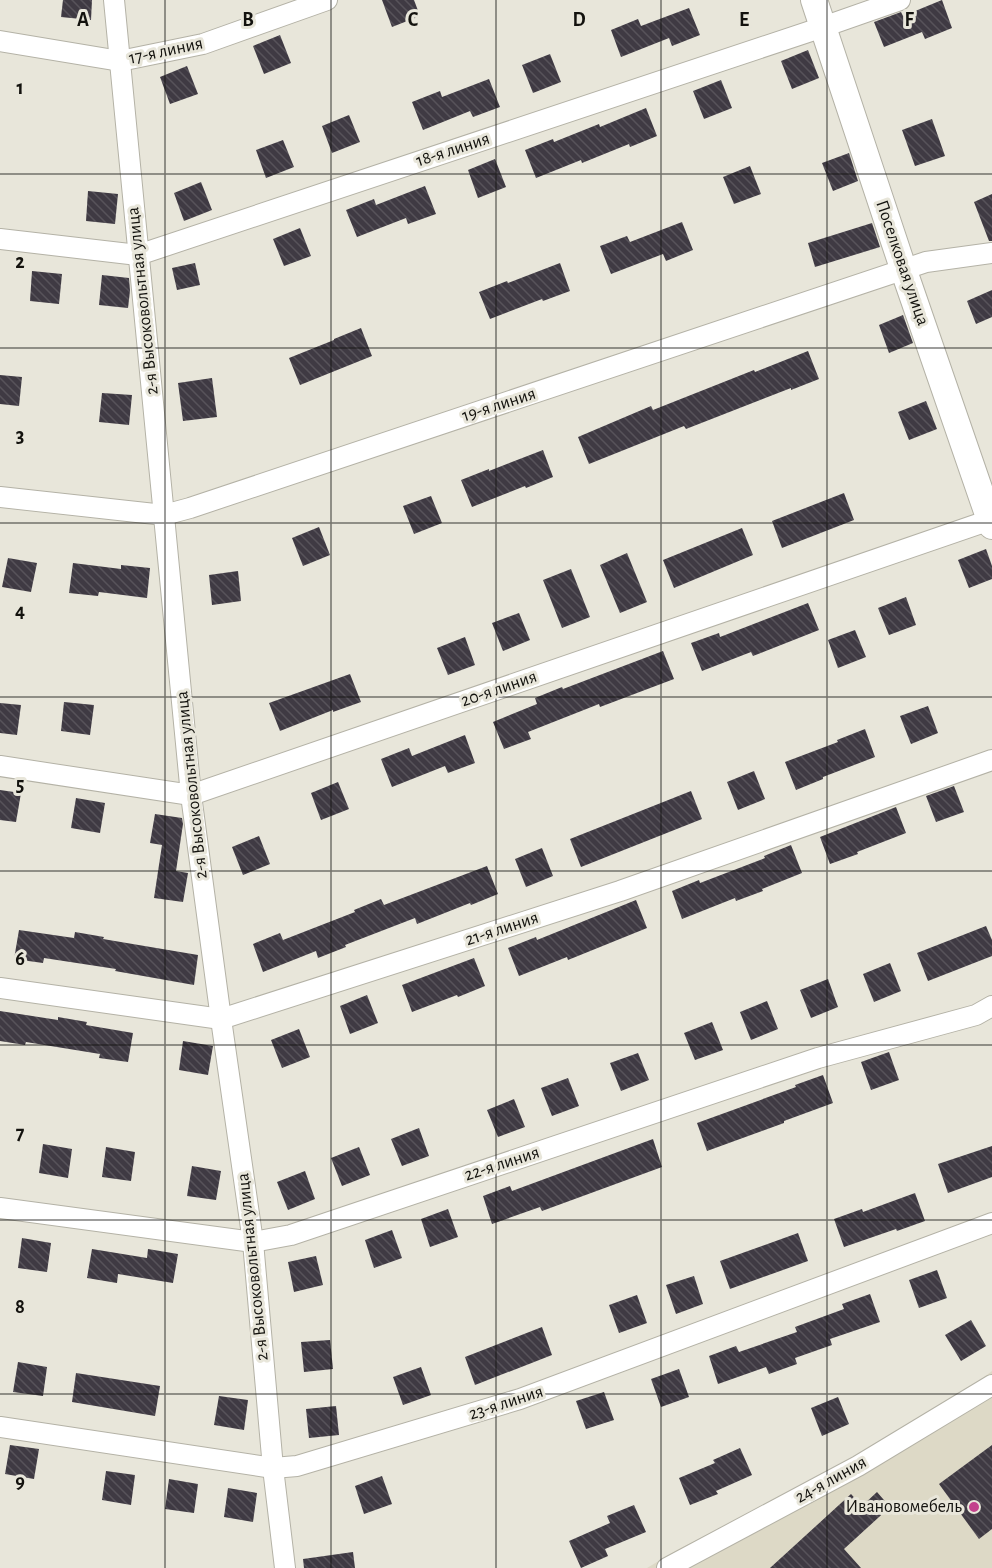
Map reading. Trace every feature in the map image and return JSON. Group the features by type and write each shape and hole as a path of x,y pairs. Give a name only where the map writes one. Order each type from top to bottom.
{"street":[{"name":"2-я Высоковольтная улица","path":"114,0 191,795 254,1242 273,1468 285,1568"},
{"name":"17-я линия","path":"0,41 120,61 203,44 327,0"},
{"name":"Поселковая улица","path":"814,0 904,271 989,511"},
{"name":"18-я линия","path":"0,239 138,255 900,0"},
{"name":"19-я линия","path":"0,497 164,515 926,262 992,254"},
{"name":"20-я линия","path":"0,766 191,795 989,511"},
{"name":"21-я линия","path":"0,988 221,1019 620,891 992,760"},
{"name":"22-я линия","path":"0,1208 254,1242 291,1235 818,1059 976,1015 992,1006"},
{"name":"23-я линия","path":"0,1427 273,1468 297,1466 520,1400 992,1223"},
{"name":"24-я линия","path":"667,1568 858,1466 992,1385"}],"shaded area":[{"path":"992,1371 992,1568 647,1568 677,1550 920,1426"}],"building":[{"path":"63,0 92,0 91,20 61,17"},
{"path":"382,0 414,0 420,16 392,27"},
{"path":"942,0 952,28 925,39 922,32 884,47 874,22 901,12 903,16"},
{"path":"689,8 700,35 672,46 669,38 621,57 611,30 638,19 641,26"},
{"path":"280,35 291,63 264,74 253,46"},
{"path":"808,50 819,78 792,89 781,61"},
{"path":"550,54 561,82 533,93 522,65"},
{"path":"187,66 198,94 170,104 160,77"},
{"path":"489,79 500,107 473,117 470,111 423,130 412,102 440,91 442,97"},
{"path":"721,80 732,108 704,119 693,91"},
{"path":"646,108 657,136 630,147 629,144 582,163 581,160 536,178 525,150 553,139 554,142 599,124 600,127"},
{"path":"349,115 360,142 332,153 322,126"},
{"path":"932,119 945,156 915,166 902,130"},
{"path":"283,140 294,167 266,178 256,150"},
{"path":"849,153 858,181 833,191 822,163"},
{"path":"495,159 506,187 478,198 468,170"},
{"path":"750,166 761,194 734,204 723,177"},
{"path":"201,182 212,210 184,221 174,193"},
{"path":"425,186 436,214 408,224 406,218 357,237 346,210 374,199 376,205"},
{"path":"88,191 118,194 115,224 86,221"},
{"path":"992,194 992,241 989,241 974,202"},
{"path":"682,222 693,250 666,261 663,254 611,274 600,246 627,236 630,242"},
{"path":"872,223 880,247 815,267 808,243"},
{"path":"300,228 311,256 284,266 273,239"},
{"path":"195,263 200,285 177,290 172,268"},
{"path":"560,263 570,291 490,319 479,292"},
{"path":"32,271 62,274 59,304 30,301"},
{"path":"102,275 129,278 128,308 99,305"},
{"path":"992,290 992,317 976,324 967,301"},
{"path":"903,315 913,343 889,353 879,325"},
{"path":"361,328 372,356 300,385 289,358"},
{"path":"808,351 819,379 686,429 684,426 589,464 578,437 651,406 653,410"},
{"path":"0,375 22,377 19,406 0,404"},
{"path":"212,378 217,417 183,421 178,383"},
{"path":"102,393 132,395 129,425 99,422"},
{"path":"926,401 937,429 909,440 898,412"},
{"path":"543,450 553,477 472,507 461,480"},
{"path":"844,493 854,520 782,548 772,521"},
{"path":"431,496 442,523 414,534 403,506"},
{"path":"319,527 330,555 303,566 292,538"},
{"path":"742,528 753,555 674,588 663,560"},
{"path":"986,549 992,566 992,579 969,588 958,560"},
{"path":"627,553 647,602 620,613 600,565"},
{"path":"8,558 37,563 31,592 2,587"},
{"path":"73,563 121,569 121,565 150,568 147,598 99,592 98,596 69,593"},
{"path":"571,569 590,617 562,628 543,580"},
{"path":"238,571 241,601 212,605 209,575"},
{"path":"906,597 916,625 889,635 878,608"},
{"path":"808,603 819,630 753,656 751,652 702,671 691,643 719,633 720,637"},
{"path":"519,613 530,640 503,651 492,623"},
{"path":"855,630 866,657 838,668 828,640"},
{"path":"465,637 475,665 448,675 437,648"},
{"path":"663,651 674,679 600,707 599,704 528,732 531,739 504,749 493,722 537,704 535,698"},
{"path":"350,674 361,702 333,712 333,710 280,731 269,703"},
{"path":"64,702 94,705 90,735 61,731"},
{"path":"0,703 21,705 17,735 0,733"},
{"path":"928,706 938,733 911,744 900,716"},
{"path":"865,729 875,757 796,790 785,762"},
{"path":"465,735 475,763 448,773 445,766 392,787 381,759 409,748 412,756"},
{"path":"754,771 765,799 738,810 727,782"},
{"path":"338,782 349,809 321,820 311,793"},
{"path":"954,786 964,812 936,822 926,796"},
{"path":"0,790 21,793 16,822 0,820"},
{"path":"691,791 702,819 581,867 570,839"},
{"path":"76,798 105,803 100,833 71,828"},
{"path":"896,807 906,833 830,864 820,837"},
{"path":"155,814 182,818 176,871 188,873 183,902 154,898 162,845 150,843"},
{"path":"259,836 270,864 243,875 232,847"},
{"path":"791,845 802,873 762,889 763,891 736,901 735,898 682,919 672,891 699,880 700,883 765,858 764,856"},
{"path":"542,848 553,876 526,887 515,859"},
{"path":"487,866 498,894 417,924 415,918 318,958 316,951 263,972 253,944 280,933 283,940 355,912 354,910 381,899 384,905"},
{"path":"636,900 647,928 568,960 567,957 519,976 508,948 536,937 537,940"},
{"path":"986,926 992,940 992,956 928,981 917,953"},
{"path":"19,930 74,938 75,932 198,955 194,985 115,971 116,969 44,958 43,963 14,959"},
{"path":"474,958 485,986 412,1012 402,985"},
{"path":"890,963 901,991 874,1002 863,974"},
{"path":"828,979 838,1007 811,1018 800,990"},
{"path":"367,995 378,1023 350,1034 340,1006"},
{"path":"767,1001 778,1029 751,1040 740,1012"},
{"path":"0,1011 58,1020 58,1017 87,1022 86,1025 133,1033 128,1062 99,1058 100,1054 26,1042 25,1045 0,1041"},
{"path":"712,1022 723,1050 695,1060 684,1033"},
{"path":"299,1029 310,1057 282,1068 271,1040"},
{"path":"183,1041 213,1046 208,1075 179,1070"},
{"path":"889,1052 899,1080 871,1090 861,1062"},
{"path":"638,1053 649,1080 621,1091 610,1063"},
{"path":"823,1075 833,1103 707,1151 697,1123"},
{"path":"568,1078 579,1106 552,1116 541,1088"},
{"path":"514,1099 525,1127 498,1137 487,1110"},
{"path":"419,1128 429,1156 402,1166 391,1139"},
{"path":"653,1139 662,1167 542,1211 540,1207 492,1224 483,1196 510,1186 512,1191"},
{"path":"43,1144 72,1149 68,1178 39,1173"},
{"path":"992,1146 992,1177 948,1193 938,1164"},
{"path":"106,1147 135,1152 131,1181 102,1177"},
{"path":"359,1147 370,1175 342,1186 331,1158"},
{"path":"192,1166 221,1171 216,1200 187,1196"},
{"path":"305,1171 315,1199 288,1210 277,1182"},
{"path":"915,1193 925,1221 844,1247 834,1219 862,1209 863,1212"},
{"path":"448,1209 458,1237 430,1247 421,1219"},
{"path":"392,1230 402,1258 374,1268 365,1240"},
{"path":"798,1233 808,1261 730,1289 720,1261"},
{"path":"22,1238 51,1243 47,1272 18,1268"},
{"path":"92,1249 147,1258 148,1249 178,1254 173,1283 118,1274 117,1283 87,1278"},
{"path":"316,1256 323,1285 294,1292 288,1262"},
{"path":"937,1270 947,1298 919,1308 909,1280"},
{"path":"694,1276 703,1304 676,1314 666,1285"},
{"path":"870,1294 880,1322 830,1339 832,1345 795,1358 797,1364 769,1374 766,1367 718,1384 709,1356 736,1346 739,1352 797,1332 795,1327 844,1309 842,1304"},
{"path":"637,1295 647,1323 619,1333 609,1305"},
{"path":"971,1320 986,1346 961,1361 945,1335"},
{"path":"542,1327 552,1355 475,1385 465,1357"},
{"path":"330,1340 333,1369 304,1372 301,1342"},
{"path":"18,1362 47,1367 43,1396 13,1392"},
{"path":"421,1367 431,1395 403,1405 393,1377"},
{"path":"679,1369 689,1397 661,1407 651,1379"},
{"path":"76,1373 160,1386 155,1416 72,1402"},
{"path":"604,1392 614,1420 586,1429 576,1401"},
{"path":"219,1396 248,1400 244,1430 214,1425"},
{"path":"838,1397 849,1424 822,1436 811,1408"},
{"path":"336,1406 339,1435 309,1438 306,1409"},
{"path":"10,1445 39,1449 34,1479 5,1474"},
{"name":"Ивановомебель","path":"992,1445 992,1529 979,1539 939,1484"},
{"path":"740,1448 752,1475 716,1491 718,1494 690,1505 679,1478 715,1463 713,1460"},
{"path":"106,1471 135,1475 131,1505 102,1500"},
{"path":"382,1476 392,1504 364,1514 355,1486"},
{"path":"169,1479 198,1484 194,1513 165,1509"},
{"path":"228,1488 257,1493 253,1522 224,1517"},
{"path":"877,1492 890,1507 844,1549 861,1568 770,1568 851,1494 862,1506"},
{"path":"634,1505 646,1532 605,1549 608,1556 581,1568 569,1541 610,1523 607,1516"},
{"path":"353,1552 355,1568 304,1568 303,1559"}],"place":[{"name":"Ивановомебель","path":"974,1507"}]}
